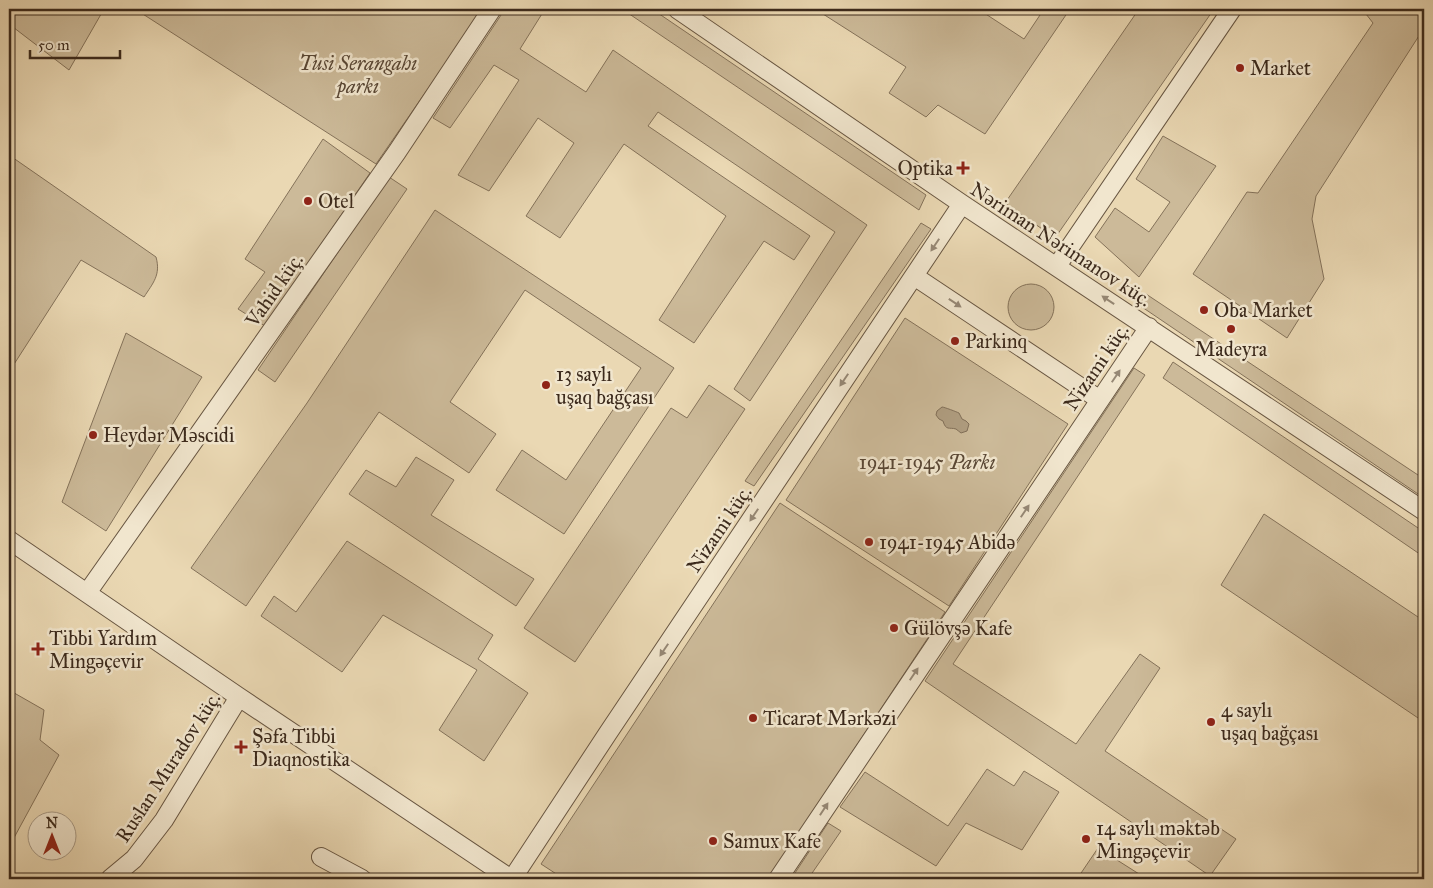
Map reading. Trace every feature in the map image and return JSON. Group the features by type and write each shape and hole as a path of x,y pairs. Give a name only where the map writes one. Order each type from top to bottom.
{"street":[{"name":"Vahid küç.","path":"87,593 391,160 492,9"},
{"name":"Nəriman Nərimanov küç.","path":"678,9 962,204 1424,511"},
{"path":"1057,266 1232,9"},
{"name":"Nizami küç.","path":"512,879 962,204"},
{"path":"914,276 1100,400"},
{"name":"Nizami küç.","path":"778,879 1149,328"},
{"path":"9,540 238,697 488,873 512,879"},
{"name":"Ruslan Muradov küç.","path":"110,879 134,859 164,820 238,697"},
{"path":"322,856 362,879"}],"green space":[{"path":"9,9 104,9 69,70 9,24"},
{"name":"Tusi Serangahı parkı","path":"135,9 483,9 376,164"},
{"path":"505,9 545,9 520,49 586,92 613,50 867,225 750,401 734,389 835,232 658,112 648,126 810,236 794,260 764,241 694,343 659,320 726,216 624,144 560,238 526,216 574,143 538,118 489,191 458,175 519,80 494,65 450,128 433,118"},
{"path":"622,9 652,9 926,195 919,210"},
{"path":"826,9 978,9 1024,39 1044,9 1070,9 985,134 938,105 926,117 889,93 906,67 823,14"},
{"path":"1139,9 1214,9 1055,238 1005,203"},
{"path":"1369,9 1424,9 1424,28 1316,196 1312,219 1324,279 1287,338 1193,274 1247,192 1258,193 1373,23 1366,14"},
{"path":"1163,136 1216,166 1139,277 1095,237 1115,208 1149,232 1170,202 1136,179"},
{"path":"323,139 370,173 265,326 238,309 265,272 245,259"},
{"path":"9,155 156,257 158,269 144,297 81,260 9,372"},
{"path":"389,177 407,189 275,382 258,370"},
{"path":"435,210 674,368 564,534 496,490 522,450 566,480 641,368 525,290 450,402 496,434 469,473 379,412 246,606 191,568 307,403"},
{"path":"921,223 931,229 754,486 745,481"},
{"path":"1031,284 1044,288 1050,294 1054,307 1050,320 1044,326 1031,330 1018,326 1012,320 1008,307 1012,294 1018,288"},
{"path":"1146,294 1424,479 1424,498 1139,305"},
{"name":"1941-1945 Parkı","path":"905,318 1068,424 949,606 786,500"},
{"path":"126,333 202,377 106,531 62,502"},
{"path":"1173,362 1424,532 1424,557 1163,378"},
{"path":"1134,368 1145,375 953,664 1076,744 1140,654 1160,668 1105,751 1236,839 1210,876 925,681"},
{"path":"709,385 745,409 575,662 524,628 671,408 687,418"},
{"path":"416,457 454,480 431,515 534,579 516,606 349,494 366,470 396,487"},
{"path":"780,503 945,612 768,879 564,879 541,864"},
{"path":"1264,514 1424,621 1424,722 1221,585"},
{"path":"347,541 493,635 478,659 528,693 484,761 439,730 477,670 383,615 342,672 261,616 274,596 296,612"},
{"path":"9,690 44,710 40,740 59,755 9,847"},
{"path":"987,769 1014,786 1024,771 1059,792 1022,850 966,823 936,866 840,807 865,772 948,826"},
{"path":"828,823 841,831 808,879 791,879"},
{"path":"1098,848 1147,879 1077,879"}],"shaded area":[{"path":"942,407 959,413 962,419 969,424 967,431 961,433 956,429 945,426 943,421 936,415 937,411"}],"place":[{"name":"Market","path":"1240,68"},
{"name":"Optika","path":"963,168"},
{"name":"Otel","path":"308,201"},
{"name":"Oba Market","path":"1204,310"},
{"name":"Madeyra","path":"1231,329"},
{"name":"Parkinq","path":"955,341"},
{"name":"13 saylı uşaq bağçası","path":"546,385"},
{"name":"Heydər Məscidi","path":"93,435"},
{"name":"1941-1945 Abidə","path":"869,542"},
{"name":"Gülövşə Kafe","path":"894,628"},
{"name":"Tibbi Yardım Mingəçevir","path":"38,649"},
{"name":"Ticarət Mərkəzi","path":"753,718"},
{"name":"4 saylı uşaq bağçası","path":"1211,722"},
{"name":"Şəfa Tibbi Diaqnostika","path":"241,747"},
{"name":"14 saylı məktəb Mingəçevir","path":"1086,839"},
{"name":"Samux Kafe","path":"713,841"}]}
